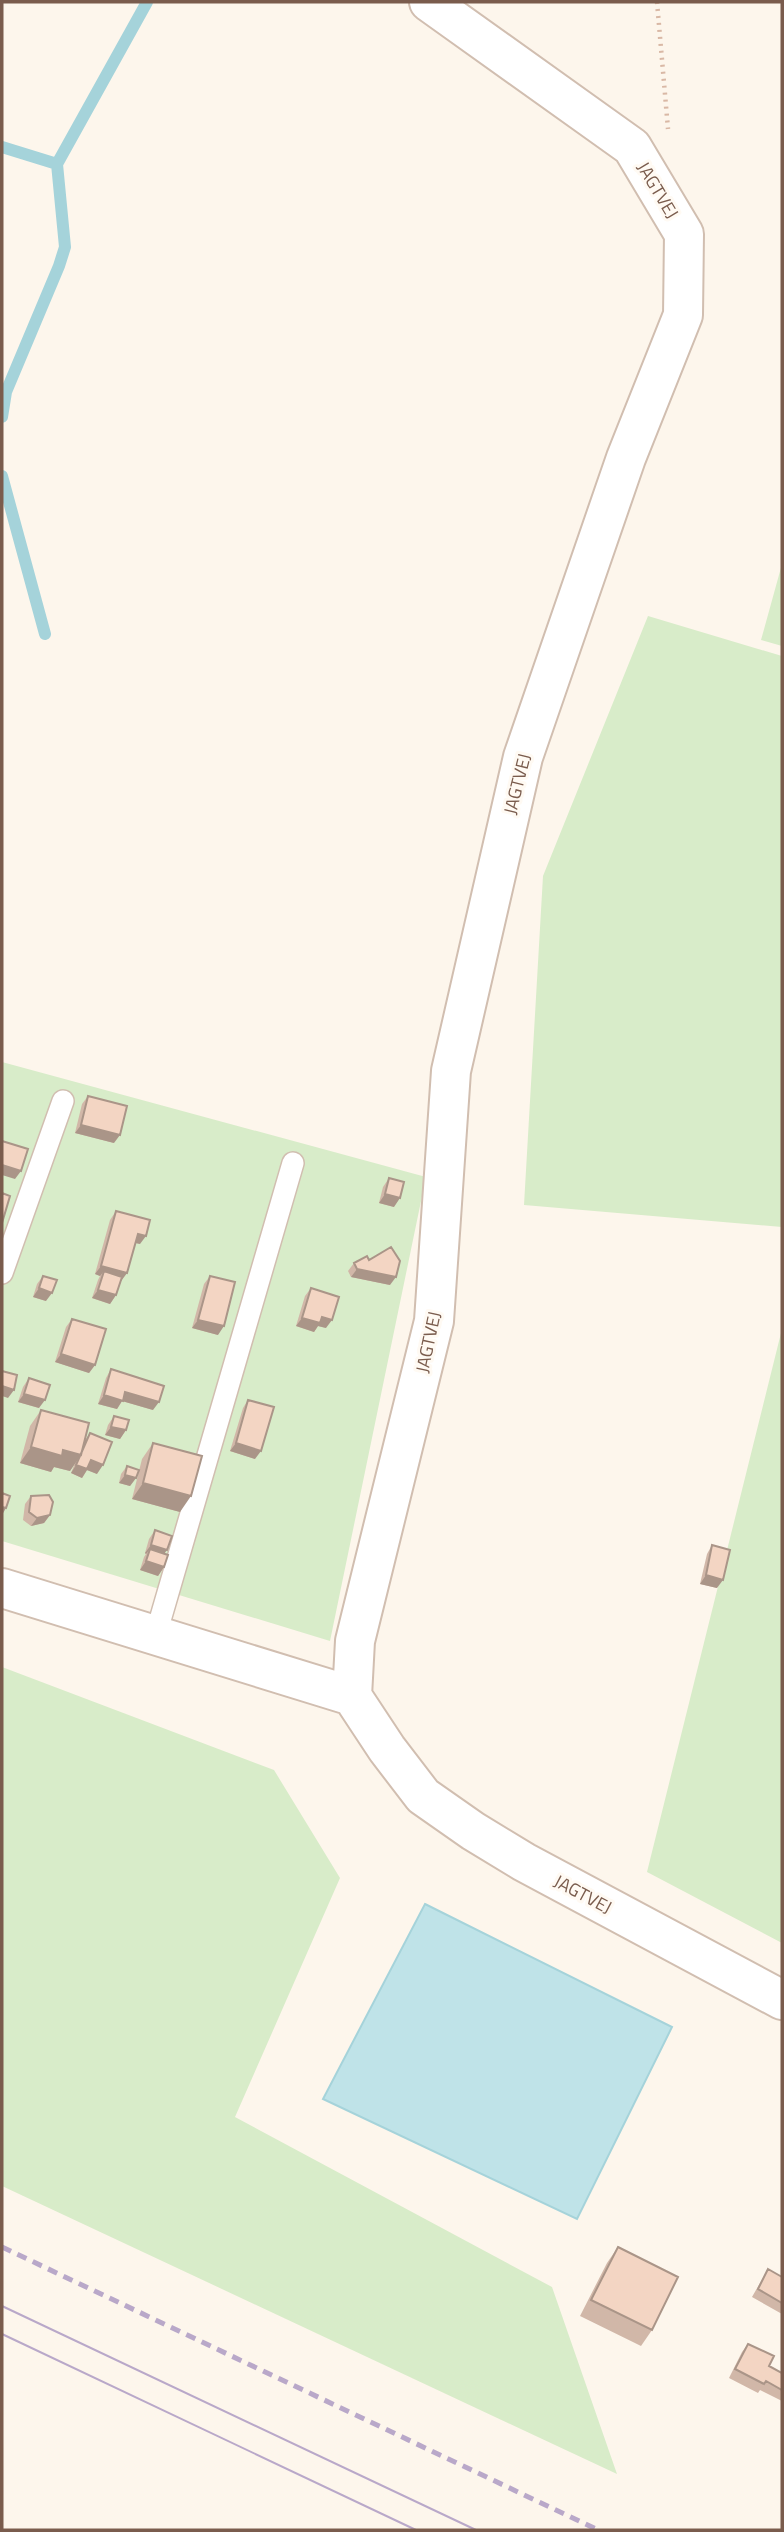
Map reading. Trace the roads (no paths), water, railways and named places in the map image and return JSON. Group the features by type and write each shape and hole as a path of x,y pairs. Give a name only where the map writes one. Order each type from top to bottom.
{"street":[{"name":"JAGTVEJ","path":"429,2 632,147 684,234 683,315 626,458 523,757 451,1071 435,1321 355,1641 352,1696 387,1749 423,1796 524,1863 782,2000"},
{"path":"2,1588 352,1696"}],"lane":[{"path":"2,1273 63,1101"},
{"path":"156,1634 293,1163"}],"water":[{"path":"425,1904 672,2027 577,2219 323,2099"}],"waterway":[{"path":"2,147 57,164 147,2"},
{"path":"2,417 6,392 65,247 57,164"},
{"path":"2,476 45,634"}],"tram line":[{"path":"2,2306 476,2530"},
{"path":"2,2334 416,2530"}],"railway":[{"path":"2,2247 598,2530"}]}
